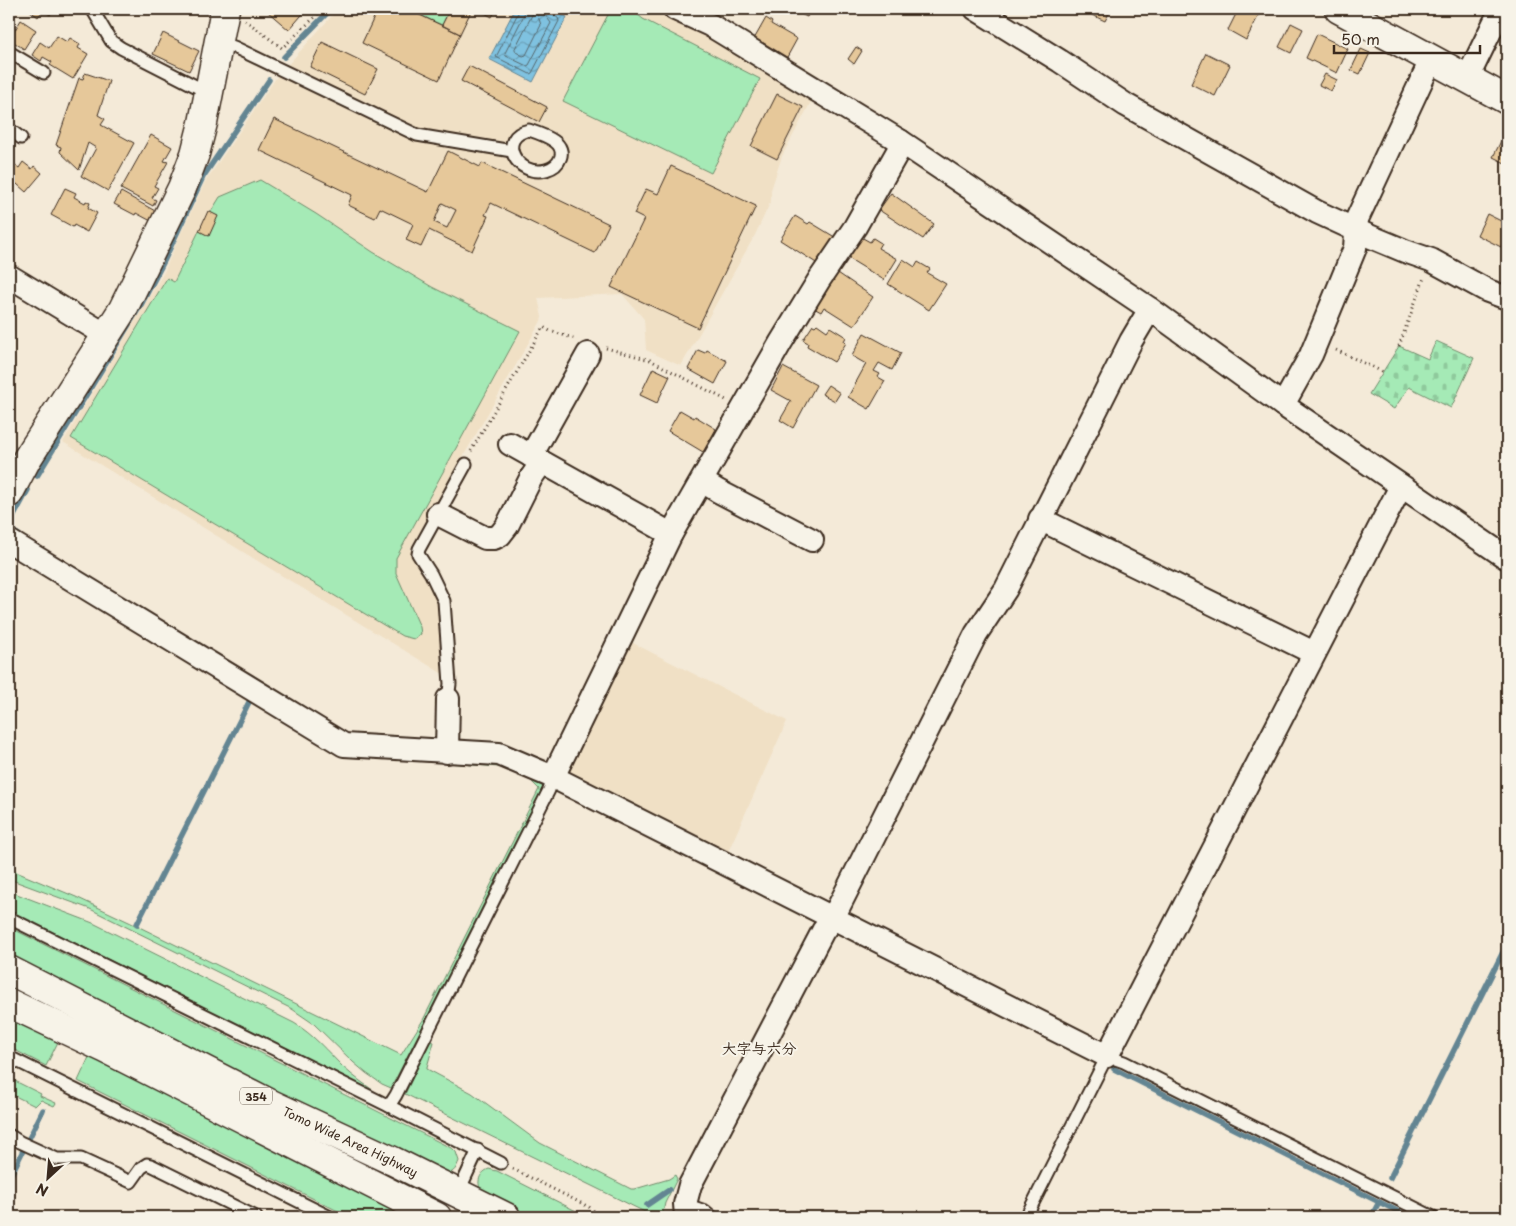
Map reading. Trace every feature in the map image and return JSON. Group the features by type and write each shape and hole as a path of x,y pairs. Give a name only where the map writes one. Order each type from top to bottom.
{"main road":[{"path":"1339,9 1507,100"},
{"path":"9,493 27,460 123,309 182,188 195,154 225,10"},
{"name":"Tomo Wide Area Highway","path":"9,970 271,1104 506,1217"},
{"name":"354","path":"9,1003 104,1048 437,1217"}],"street":[{"path":"675,9 710,25 900,141 1150,309 1282,405 1507,558"},
{"path":"976,9 1126,105 1317,212 1405,251 1431,260 1488,291 1507,298"},
{"path":"1467,79 1501,9"},
{"path":"1282,405 1317,342 1355,248 1357,218 1432,58"},
{"path":"553,777 671,534 781,342 855,226 898,151 900,141"},
{"path":"9,276 106,334"},
{"path":"686,1211 690,1185 823,931 833,918 976,634 1006,589 1131,341 1150,309"},
{"path":"438,514 485,538 494,538 500,535 507,526 531,478 537,459 588,354"},
{"path":"510,444 671,534"},
{"path":"702,481 812,540"},
{"path":"9,541 344,745 499,754 553,777 1106,1056 1401,486"},
{"path":"1040,520 1314,653"},
{"path":"447,752 448,698"}],"lane":[{"path":"92,9 111,41 120,48 209,93"},
{"path":"219,42 234,47 417,135 512,151"},
{"path":"9,52 44,73"},
{"path":"9,129 21,138"},
{"path":"448,698 450,684 444,601 431,574 418,554 466,464"},
{"path":"389,1106 549,790 553,777"},
{"path":"9,918 502,1163"},
{"path":"1026,1217 1106,1056 1133,1066 1433,1217"},
{"path":"9,1057 330,1217"},
{"path":"9,1136 57,1160 81,1159 131,1182 141,1168 151,1164 256,1217"},
{"path":"458,1194 478,1150"},
{"path":"686,1211 704,1211 712,1217"}],"path":[{"path":"225,10 241,16 282,48 322,9"},
{"path":"1399,346 1431,260"},
{"path":"1317,342 1383,372"},
{"path":"502,1163 589,1207 601,1217"}],"shaded area":[{"path":"338,9 650,9 696,30 812,100 782,156 771,190 771,201 755,235 681,366 646,350 644,319 622,294 538,298 542,317 541,321 410,549 433,587 438,600 442,626 443,674 63,442 164,272 205,182 276,78"},
{"path":"629,641 787,721 727,854 569,778 567,770"}],"green space":[{"path":"407,9 450,9 442,25"},
{"path":"611,9 632,11 643,19 760,79 711,173 563,101"},
{"path":"260,180 432,287 520,331 396,558 396,573 420,627 421,634 414,639 402,636 71,438 167,278 174,282 199,231 220,197"},
{"path":"1436,341 1474,358 1451,408 1409,387 1394,409 1369,394 1399,346 1428,359"},
{"path":"443,760 498,763 543,783 544,789 391,1088 366,1073 314,1024 292,1009 90,909 9,879 9,869 76,897 401,1055 423,1020 539,789 530,780 499,767 447,763"},
{"path":"9,891 93,923 294,1023 314,1038 361,1082 380,1095 9,910"},
{"path":"9,927 453,1149 459,1161 456,1168 447,1174 294,1102 9,958"},
{"path":"9,1017 59,1040 46,1066 9,1047"},
{"path":"428,1040 434,1042 427,1069 472,1093 540,1143 631,1189 669,1179 675,1175 677,1179 665,1203 662,1217 655,1217 405,1094 423,1056"},
{"path":"90,1055 411,1217 350,1217 78,1081"},
{"path":"9,1078 56,1103 54,1106 41,1100 35,1106 9,1093"},
{"path":"489,1169 497,1171 585,1217 532,1217 485,1194 480,1187 479,1180 482,1173"}],"water":[{"path":"515,9 551,9 567,17 533,82 489,59"}],"building":[{"path":"30,9 55,9 50,15 43,10 38,17"},
{"path":"269,9 307,9 289,30 267,11"},
{"path":"378,9 407,9 460,34 439,80 362,43"},
{"path":"450,9 472,9 460,34 442,25"},
{"path":"483,9 496,9 492,17 481,11"},
{"path":"790,9 811,9 807,17"},
{"path":"1095,9 1111,9 1105,21 1092,15"},
{"path":"1232,9 1262,9 1246,40 1228,30 1237,12"},
{"path":"766,18 772,22 771,24 797,39 786,59 753,41"},
{"path":"21,20 36,30 24,49 9,39 9,31 13,33"},
{"path":"1291,23 1303,29 1291,53 1279,47"},
{"path":"163,33 199,51 189,71 153,54"},
{"path":"1317,34 1348,49 1337,73 1306,58"},
{"path":"57,36 67,42 70,38 80,44 78,48 88,54 73,79 50,65 52,62 43,57 41,61 32,55 40,42 49,48"},
{"path":"322,42 378,69 365,94 310,67"},
{"path":"856,47 862,51 854,64 848,59"},
{"path":"1361,49 1370,53 1360,74 1351,70"},
{"path":"1206,53 1230,65 1215,96 1191,84"},
{"path":"469,66 547,107 539,122 461,81"},
{"path":"85,73 109,81 98,115 105,119 101,125 134,143 108,191 81,176 96,148 88,143 79,170 60,152 61,147 56,145 79,78 83,79"},
{"path":"1325,74 1337,80 1331,91 1319,85"},
{"path":"777,94 803,107 777,159 751,146"},
{"path":"274,119 428,192 448,151 480,167 482,163 609,224 595,253 491,203 485,215 488,216 472,251 429,230 421,247 406,240 413,224 380,208 375,218 348,205 352,195 259,150","holes":["442,203 456,210 447,228 434,222"]},
{"path":"151,135 172,147 164,161 168,162 154,186 158,188 152,198 156,200 153,206 121,189"},
{"path":"1504,135 1507,136 1507,164 1493,157"},
{"path":"23,162 32,169 34,166 42,173 26,192 9,177 9,170 14,164 19,168"},
{"path":"671,166 756,206 698,328 611,287 644,219 634,214 646,189 658,194"},
{"path":"65,188 76,193 74,197 85,203 86,201 90,203 88,208 97,213 87,232 51,215"},
{"path":"121,192 157,212 151,221 114,204"},
{"path":"891,193 934,224 923,239 879,210"},
{"path":"208,211 218,216 209,236 199,231"},
{"path":"1487,214 1507,224 1507,234 1501,247 1477,235"},
{"path":"795,216 808,224 810,222 838,239 821,266 780,240"},
{"path":"861,237 870,242 873,238 881,243 878,248 897,259 884,280 848,258"},
{"path":"903,259 915,267 918,262 930,269 927,273 946,284 929,310 888,284"},
{"path":"835,271 873,297 854,326 824,307 821,312 812,307"},
{"path":"817,324 827,331 830,327 846,337 844,341 846,343 834,362 807,346 808,343 803,340 813,325"},
{"path":"864,333 901,353 892,370 879,363 874,371 880,374 878,377 885,381 869,409 848,397 866,364 852,356"},
{"path":"698,350 705,353 707,350 727,361 715,384 688,369"},
{"path":"783,367 816,385 793,428 780,420 791,401 771,390"},
{"path":"653,368 670,376 657,403 640,395"},
{"path":"828,385 840,393 835,401 822,394"},
{"path":"680,410 694,418 695,416 716,429 703,452 668,431"}],"waterway":[{"path":"284,57 331,9"},
{"path":"37,476 142,303 164,261 203,177 269,80"},
{"path":"9,525 28,490"},
{"path":"9,527 19,535"},
{"path":"137,924 249,702"},
{"path":"1390,1178 1507,944"},
{"path":"1114,1069 1409,1217"},
{"path":"9,1179 43,1110"},
{"path":"647,1205 669,1190"},
{"path":"1371,1217 1379,1202"}],"district":[{"name":"大字与六分","path":"759,1047"}]}
